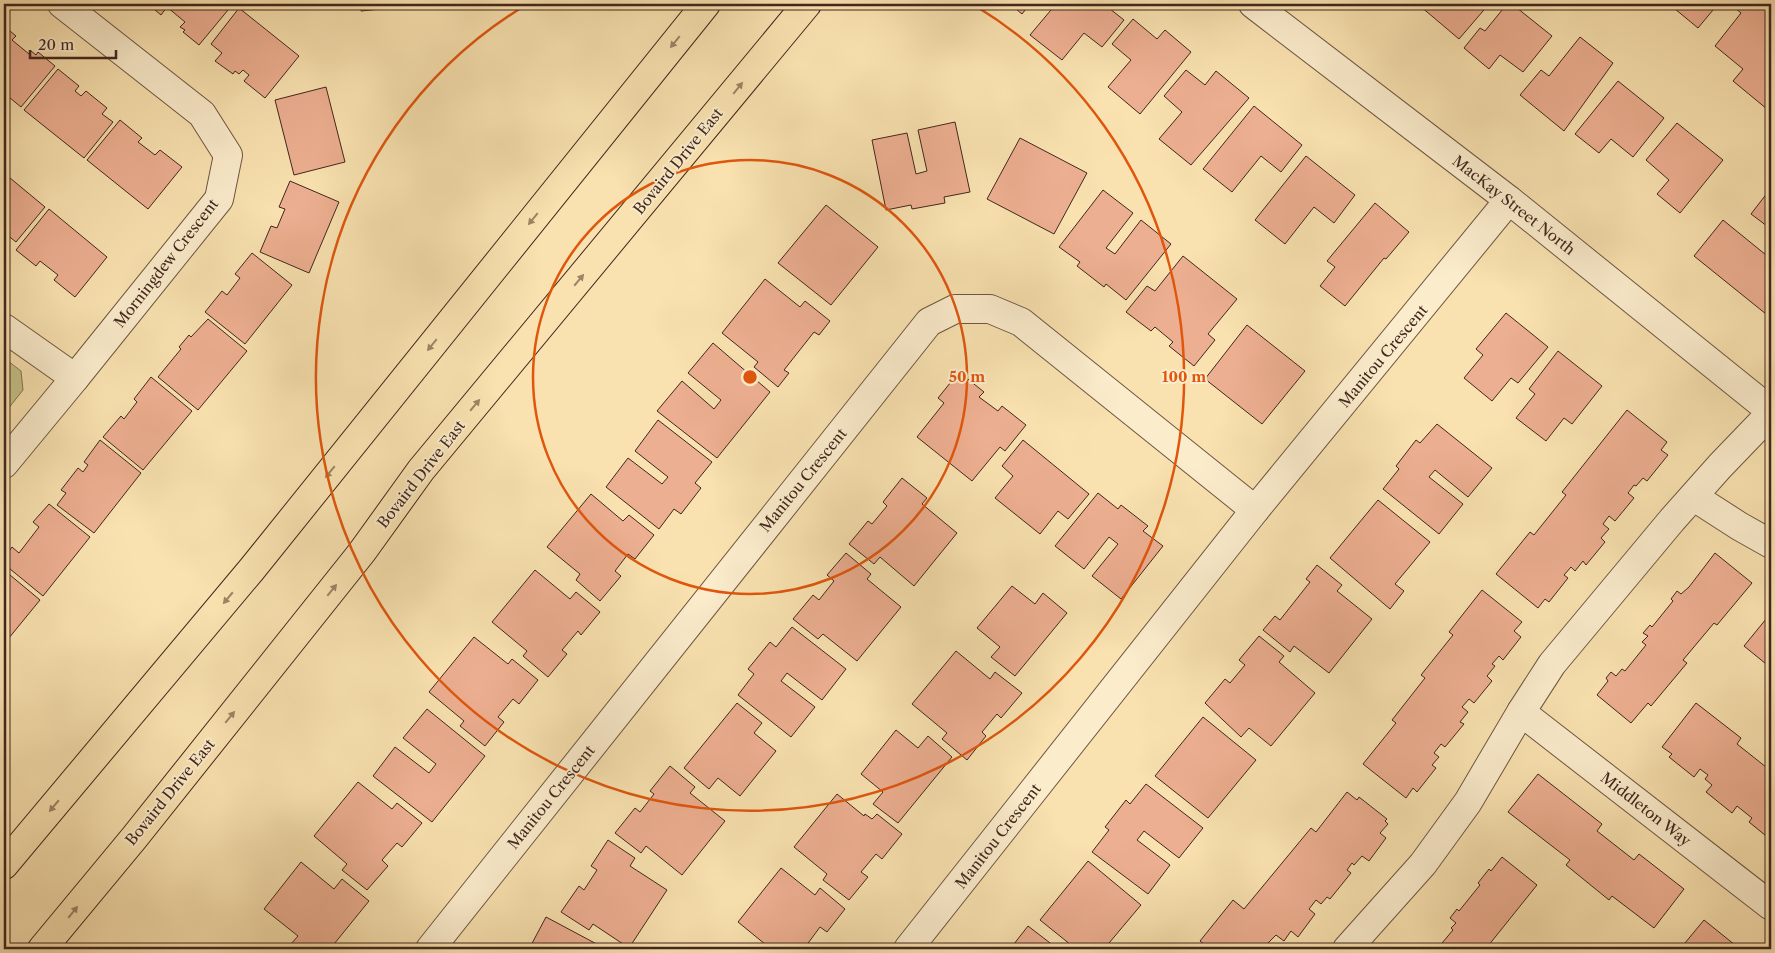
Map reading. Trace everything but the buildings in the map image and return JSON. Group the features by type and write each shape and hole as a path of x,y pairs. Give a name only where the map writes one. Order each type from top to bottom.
{"main road":[{"path":"4,865 252,569 706,4"},
{"name":"Bovaird Drive East","path":"42,949 140,830 356,560 421,470 806,4"}],"street":[{"name":"Morningdew Crescent","path":"4,464 219,199 228,155 202,114 62,4"},
{"name":"MacKay Street North","path":"1253,4 1510,200 1771,412"},
{"name":"Manitou Crescent","path":"908,949 1255,510 1510,200"},
{"name":"Manitou Crescent","path":"430,949 929,322 955,309 990,309 1021,322 1255,510"},
{"path":"4,328 75,378"},
{"path":"1347,949 1423,864 1468,802 1521,712 1552,664 1672,520 1771,412"},
{"path":"1694,497 1771,544"},
{"name":"Middleton Way","path":"1521,712 1771,906"}],"shaded area":[{"path":"4,358 21,371 23,390 4,414"}]}
